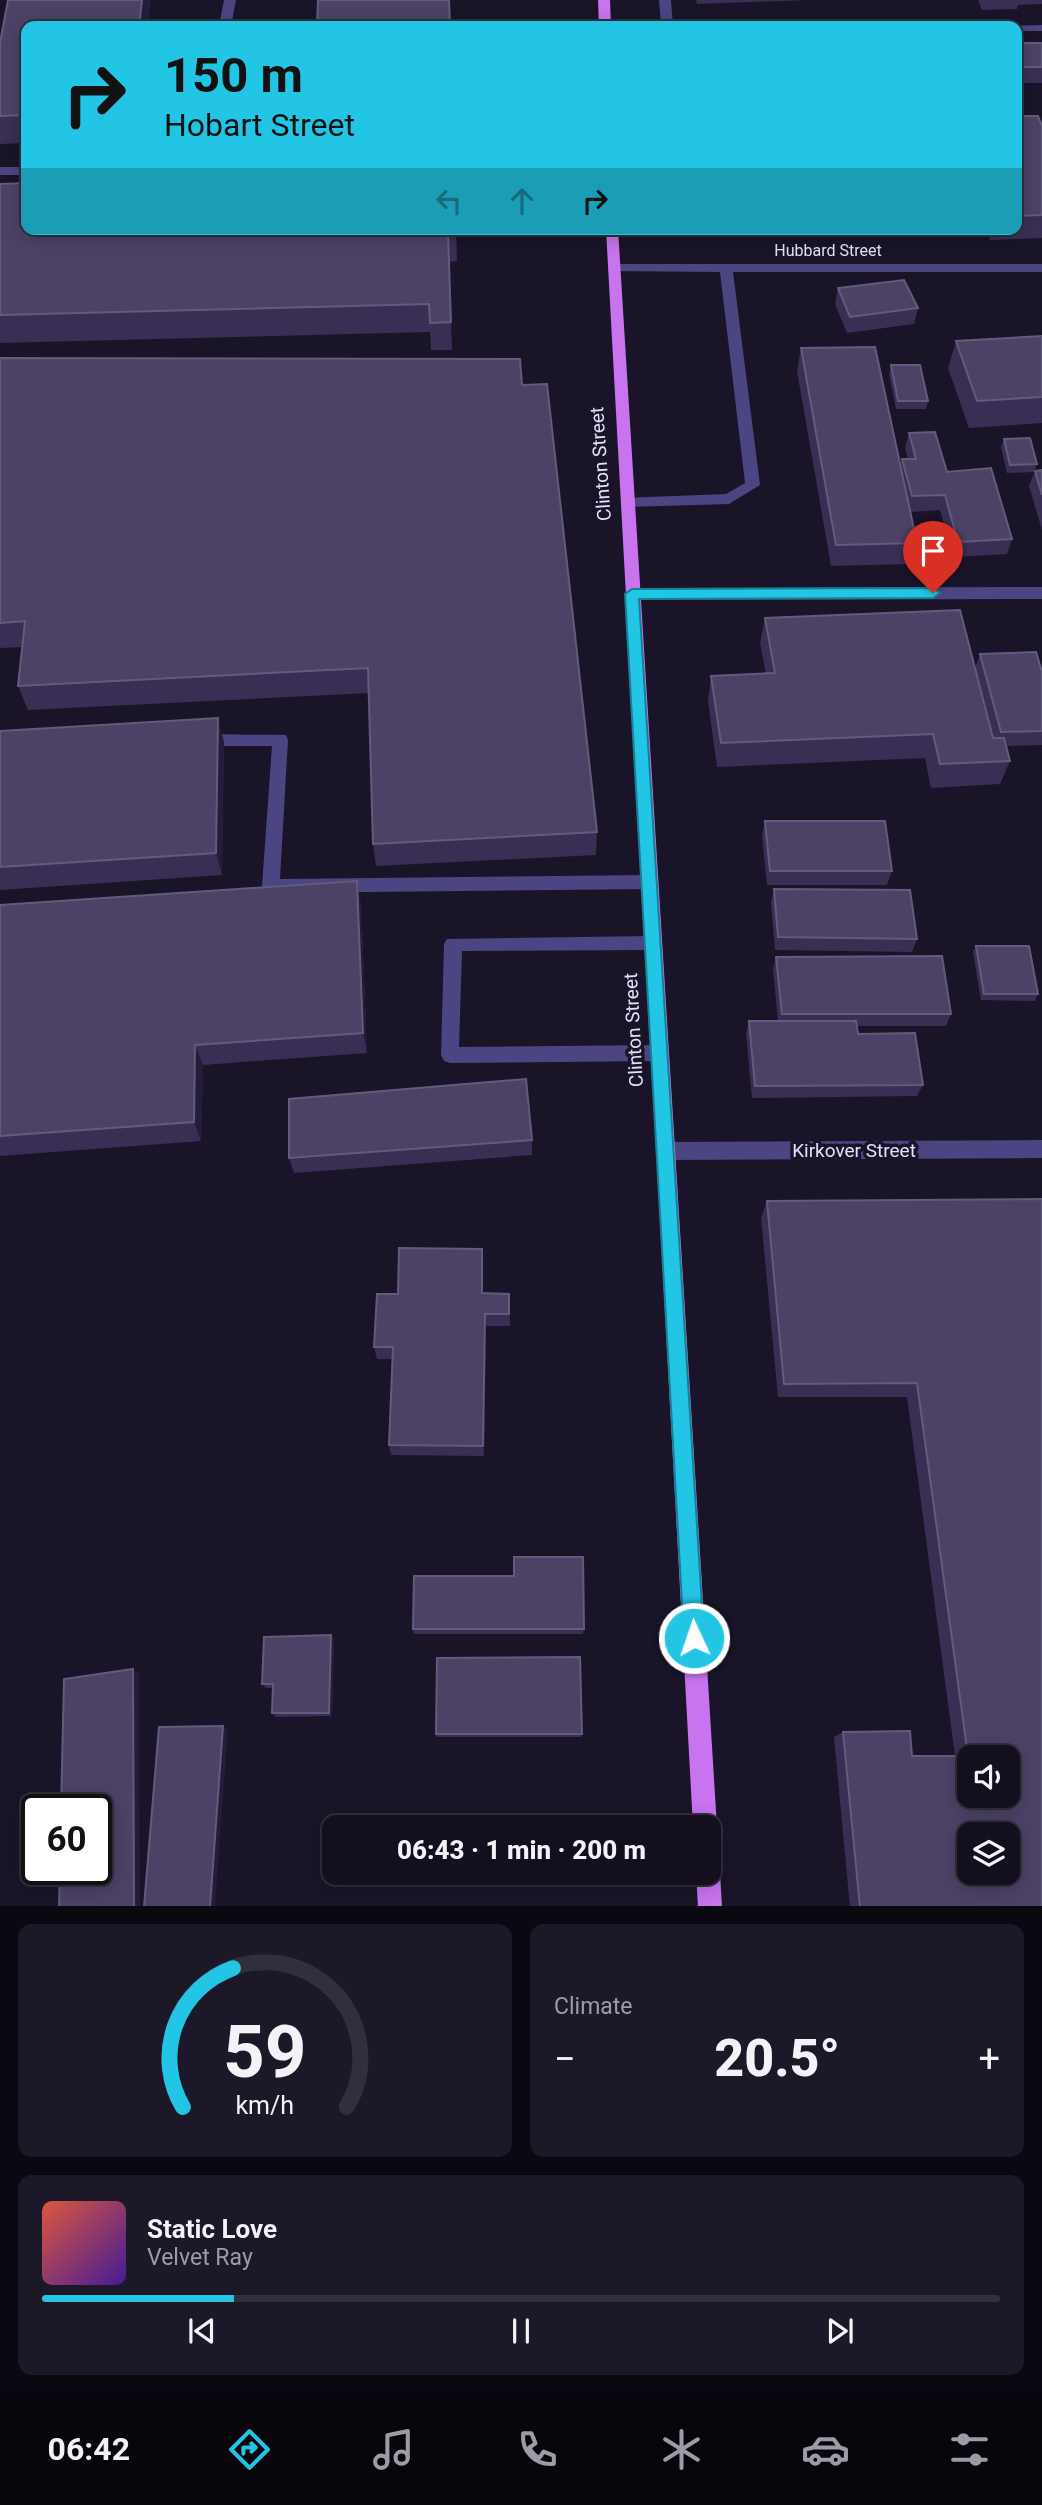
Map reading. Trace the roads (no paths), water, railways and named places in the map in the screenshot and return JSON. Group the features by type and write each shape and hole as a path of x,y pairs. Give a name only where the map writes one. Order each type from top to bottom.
{"main road":[{"path":"604,0 605,21"},
{"name":"Clinton Street","path":"612,235 704,1815"},
{"path":"709,1885 710,1906"}],"street":[{"path":"226,21 230,0"},
{"path":"665,0 667,21"},
{"path":"1022,28 1042,28"},
{"path":"0,171 21,171"},
{"name":"Hubbard Street","path":"613,268 1042,268"},
{"path":"627,502 729,499 753,485 726,268"},
{"path":"632,594 1042,593"},
{"path":"184,739 279,740 271,886 649,882"},
{"path":"653,943 453,944 450,1055 659,1052"},
{"name":"Kirkover Street","path":"665,1151 1042,1150"}]}
